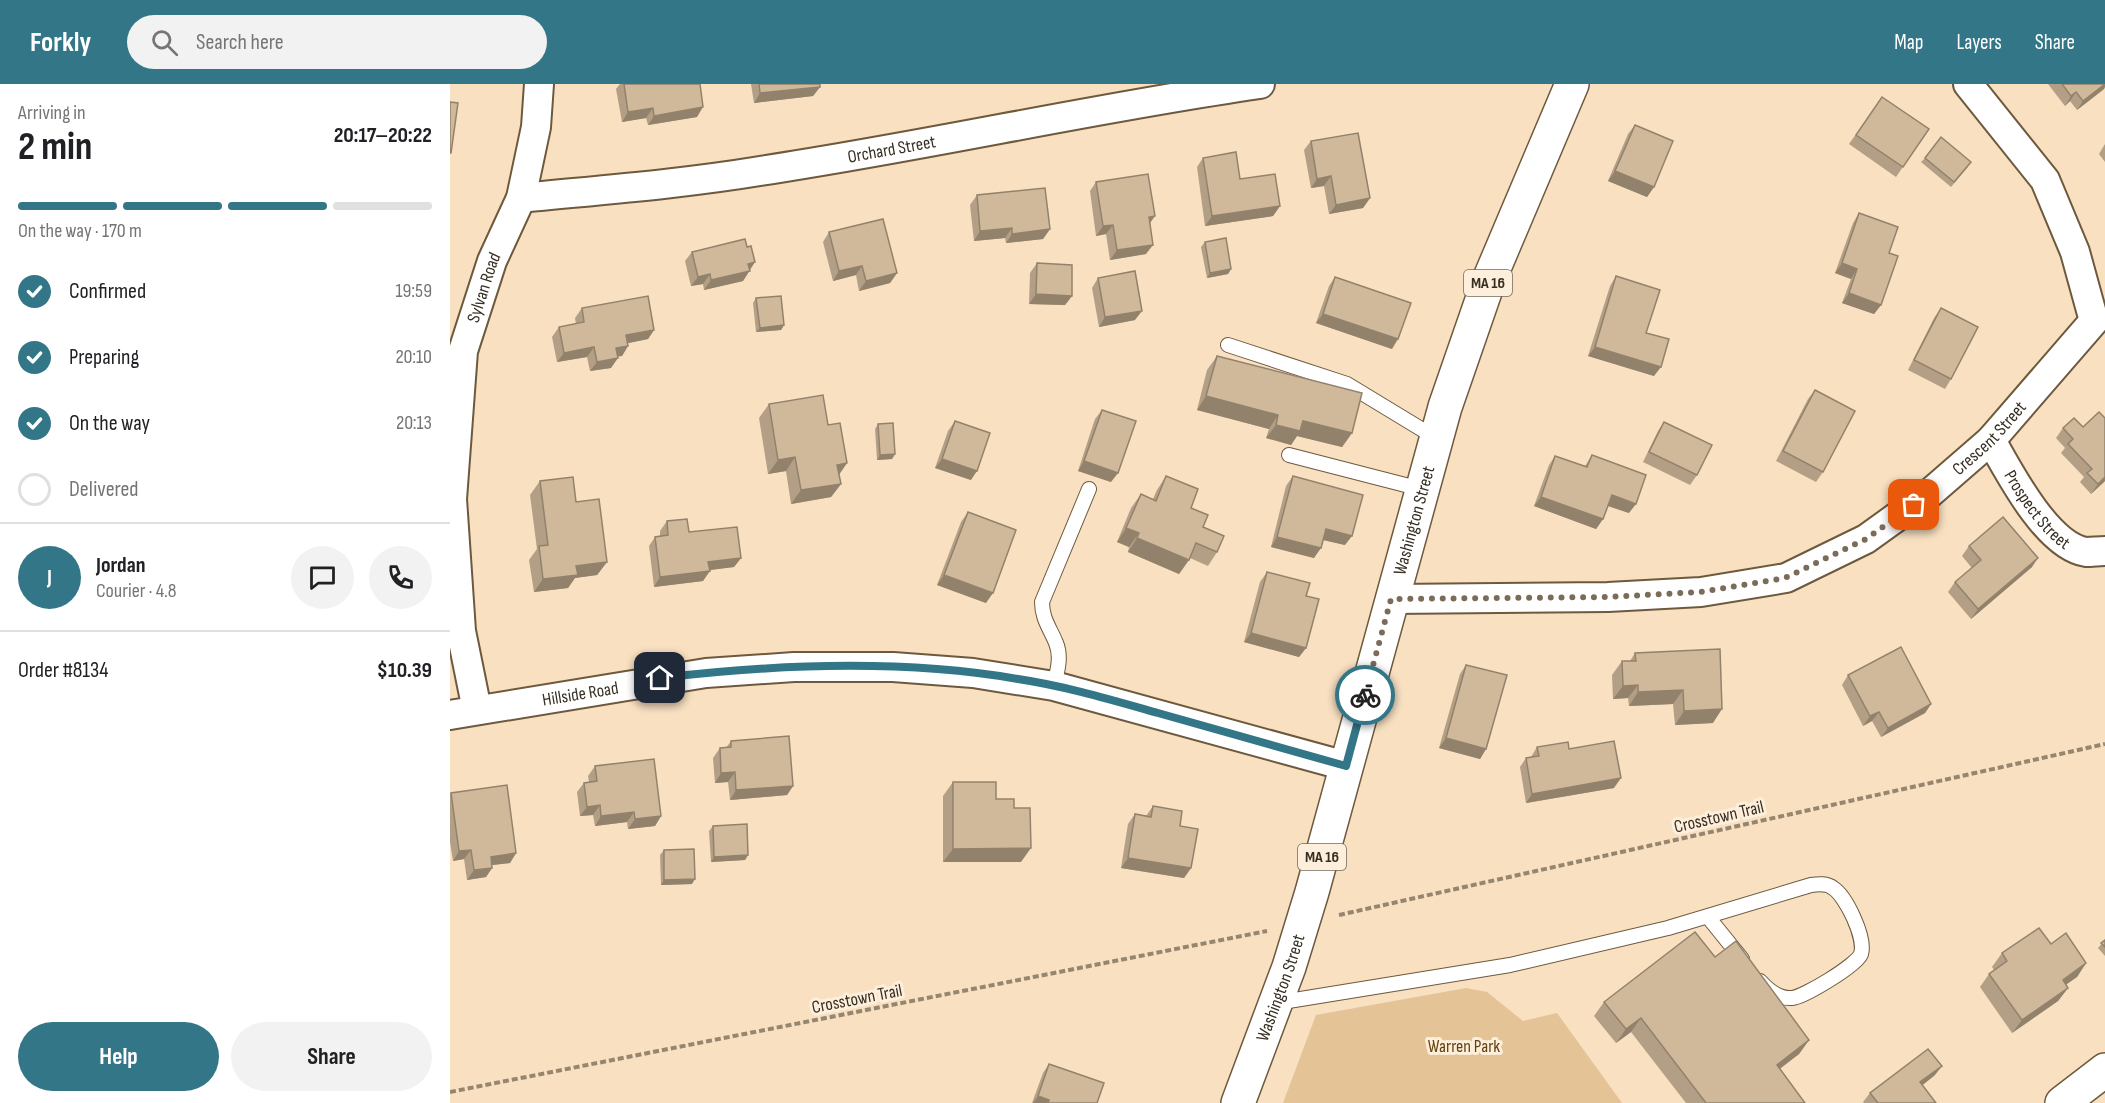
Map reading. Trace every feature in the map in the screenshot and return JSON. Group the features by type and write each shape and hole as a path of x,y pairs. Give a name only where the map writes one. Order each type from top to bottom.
{"main road":[{"name":"Washington Street","path":"1238,1103 1276,1003 1312,892 1436,438 1489,280 1572,84"},
{"path":"2062,1103 2105,1070"}],"street":[{"name":"Sylvan Road","path":"463,713 461,631 452,499 463,351 492,261 521,198 536,127 539,84"},
{"name":"Orchard Street","path":"521,198 762,171 976,134 1164,98 1260,84"},
{"name":"Crescent Street","path":"1391,599 1619,597 1701,592 1785,578 1866,539 1930,493 1991,440 2099,316 2045,180 1968,84"},
{"name":"Prospect Street","path":"1991,440 2022,495 2056,536 2084,552 2105,551"},
{"name":"Hillside Road","path":"463,713 660,678 783,668 843,666 937,670 1016,678 1054,686 1346,766"}],"lane":[{"path":"1228,345 1347,384 1436,438"},
{"path":"1289,456 1421,489"},
{"path":"1054,686 1059,655 1042,614 1042,602 1089,489"},
{"path":"1276,1003 1499,967 1708,917 1805,887 1826,885 1835,889 1842,896 1858,927 1862,939 1861,954 1848,967 1804,994 1790,998 1780,996 1761,982 1708,917"}],"path":[{"name":"Crosstown Trail","path":"1338,916 2105,744"},
{"name":"Crosstown Trail","path":"450,1092 1268,931"}],"green space":[{"name":"Warren Park","path":"1466,988 1487,992 1523,1021 1557,1013 1622,1103 1283,1103 1316,1015"}],"building":[{"path":"624,84 700,84 703,107 654,116 653,108 628,112"},
{"path":"759,84 820,84 820,87 760,93"},
{"path":"2062,84 2105,84 2083,101 2076,92 2071,96"},
{"path":"1882,97 1929,129 1903,167 1856,135"},
{"path":"450,102 458,103 451,153 450,153"},
{"path":"1635,125 1673,141 1654,187 1615,171"},
{"path":"1358,133 1370,198 1336,205 1331,176 1317,179 1311,141"},
{"path":"1941,137 1971,162 1954,182 1925,158"},
{"path":"1236,152 1240,179 1275,174 1280,206 1212,216 1203,158"},
{"path":"1148,174 1155,216 1149,217 1153,245 1117,250 1113,225 1103,226 1096,182"},
{"path":"1045,188 1050,229 1012,234 1012,228 980,231 977,195"},
{"path":"1859,213 1898,227 1889,253 1898,256 1881,305 1849,293 1857,269 1842,263"},
{"path":"883,219 897,273 866,281 862,266 839,271 829,232"},
{"path":"1226,238 1231,269 1210,273 1205,242"},
{"path":"745,239 747,247 751,246 755,262 748,264 750,271 711,280 710,274 698,277 692,252"},
{"path":"1037,263 1072,265 1072,296 1036,294"},
{"path":"1135,271 1142,311 1105,317 1098,278"},
{"path":"1616,276 1660,290 1646,333 1669,339 1661,367 1595,347"},
{"path":"1335,277 1411,303 1398,339 1323,314"},
{"path":"648,296 654,330 626,335 628,346 616,348 618,358 597,362 594,347 564,353 559,327 584,322 582,308"},
{"path":"781,296 784,325 760,328 756,298"},
{"path":"1941,308 1978,327 1951,379 1914,360"},
{"path":"1217,356 1362,393 1352,433 1303,421 1300,431 1276,425 1278,415 1206,396"},
{"path":"1815,390 1855,411 1823,472 1783,451"},
{"path":"823,395 828,425 840,423 847,463 837,465 841,484 801,490 795,457 778,460 769,404"},
{"path":"1102,410 1136,421 1118,473 1084,461"},
{"path":"2099,412 2105,418 2105,477 2098,484 2087,473 2092,469 2068,444 2073,439 2063,428 2074,418 2083,427"},
{"path":"955,421 990,433 977,471 942,459"},
{"path":"1664,422 1712,445 1697,475 1649,452"},
{"path":"893,423 895,454 880,455 878,424"},
{"path":"1592,455 1646,475 1636,504 1612,495 1603,519 1541,497 1555,456 1587,467"},
{"path":"1166,476 1198,489 1191,508 1208,515 1203,527 1224,536 1217,552 1196,543 1189,560 1137,538 1139,533 1126,528 1141,494 1156,501"},
{"path":"1293,476 1363,495 1352,536 1326,529 1321,548 1277,537"},
{"path":"573,477 576,502 599,499 607,562 576,566 578,575 543,579 539,546 548,545 540,481"},
{"path":"968,512 1016,530 993,593 944,575"},
{"path":"2003,517 2038,558 1978,609 1955,582 1981,560 1969,546"},
{"path":"687,519 689,532 737,527 741,558 708,562 710,571 660,577 655,537 668,535 667,521"},
{"path":"1267,572 1310,583 1306,596 1319,599 1306,648 1251,633"},
{"path":"1901,647 1931,704 1888,728 1879,712 1870,716 1848,675"},
{"path":"1720,649 1722,709 1684,711 1683,690 1638,692 1638,685 1623,686 1622,661 1636,661 1635,653"},
{"path":"1466,665 1507,675 1486,749 1446,738"},
{"path":"789,736 793,786 736,790 735,772 721,773 720,748 731,747 731,741"},
{"path":"1614,741 1621,778 1532,794 1526,758 1539,756 1537,747 1568,742 1569,749"},
{"path":"654,759 661,816 635,819 634,812 601,816 600,805 587,807 584,783 597,781 595,766"},
{"path":"953,782 996,782 996,799 1014,799 1014,808 1030,808 1031,848 953,849"},
{"path":"507,785 516,853 491,857 492,868 474,870 471,850 459,851 451,793"},
{"path":"1153,806 1182,811 1180,826 1198,829 1191,868 1128,858 1135,814 1151,817"},
{"path":"747,824 748,855 714,857 713,826"},
{"path":"694,849 695,879 664,880 664,850"},
{"path":"2039,928 2051,944 2066,933 2086,963 2063,980 2068,988 2022,1020 1989,974 2007,961 2002,953"},
{"path":"1695,932 1715,957 1736,941 1809,1040 1777,1065 1805,1103 1706,1103 1641,1018 1626,1029 1604,1002"},
{"path":"1928,1049 1942,1066 1920,1082 1936,1103 1878,1103 1870,1093"},
{"path":"1049,1064 1104,1083 1097,1103 1048,1103 1049,1100 1038,1096"}],"way so far":[{"path":"1365,695 1391,599 1608,597 1701,592 1785,578 1866,539 1914,505"}],"route":[{"path":"660,678 750,669 843,666 937,670 1016,678 1092,694 1346,766 1365,695"}]}
